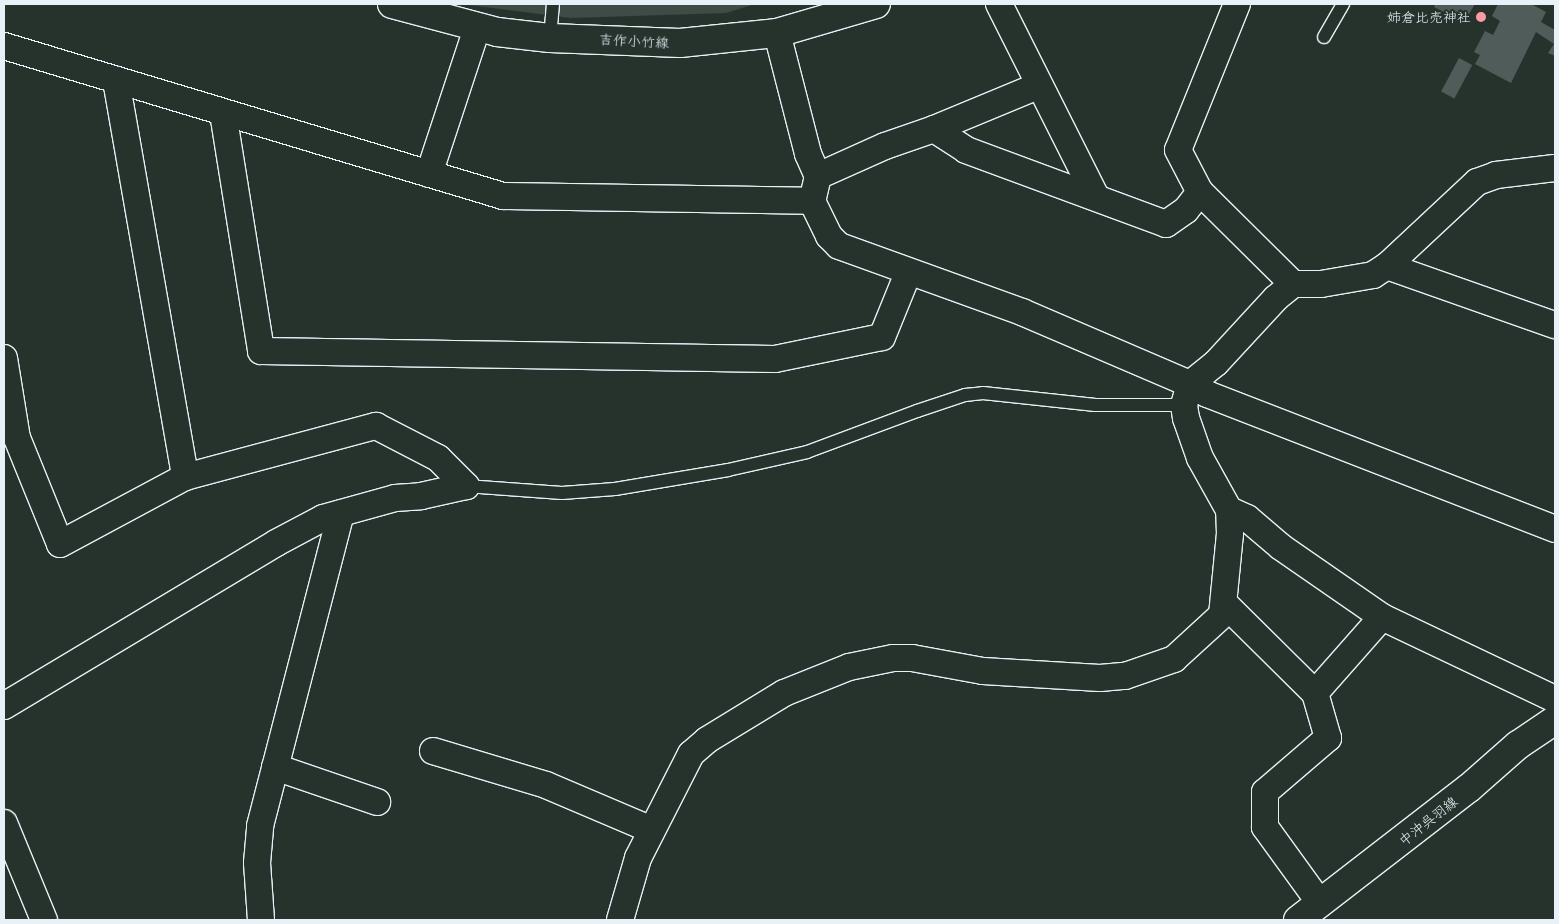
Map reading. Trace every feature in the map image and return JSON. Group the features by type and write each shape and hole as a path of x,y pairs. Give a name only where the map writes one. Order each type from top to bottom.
{"main road":[{"name":"吉作小竹線","path":"392,4 477,28 550,38 680,43 777,33 876,4"},
{"name":"中沖呉羽線","path":"1305,915 1462,794 1518,745 1555,720"}],"street":[{"path":"999,4 1038,86 1096,197"},
{"path":"1237,4 1178,150 1200,192 1293,284"},
{"path":"429,174 477,28"},
{"path":"777,33 828,236 839,246 908,273 1022,312 1187,394 1207,394 1555,529"},
{"path":"4,46 503,196 815,188 885,146 934,129 1038,86"},
{"path":"116,80 185,478"},
{"path":"223,113 261,351 775,358 882,337 908,273"},
{"path":"934,129 966,150 1166,224 1186,210 1200,192"},
{"path":"620,920 630,880 652,830 691,754 767,702 815,680 849,668 893,658 912,658 983,670 1072,677 1125,676 1174,659 1212,627 1222,615 1226,604 1229,510 1191,438 1187,394 1276,298 1293,284 1321,284 1373,275 1387,266 1478,182 1505,174 1555,168"},
{"path":"1387,266 1555,324"},
{"path":"4,358 10,440 60,544 185,478 376,426 438,458 466,486"},
{"path":"4,706 276,543 323,518 395,498 421,496 466,486"},
{"path":"1229,510 1247,518 1280,547 1382,617 1555,699"},
{"path":"261,920 259,842 275,767 341,513"},
{"path":"1226,604 1315,693 1328,738 1265,792 1265,827 1305,915"},
{"path":"1315,693 1382,617"},
{"path":"433,751 546,785 652,830"},
{"path":"275,767 377,802"},
{"path":"4,822 44,920"}],"lane":[{"path":"550,38 553,4"},
{"path":"1324,37 1343,4"},
{"path":"466,486 562,493 615,489 728,470 806,452 966,395 983,393 1095,405 1187,394"}],"shaded area":[{"path":"461,4 755,4 726,13 571,18"}],"building":[{"path":"1435,4 1475,4 1469,14 1460,9 1456,18 1434,7"},
{"path":"1498,4 1531,4 1546,12 1541,22 1555,30 1555,56 1548,53 1554,44 1536,32 1511,83 1475,64 1480,55 1474,52 1485,31 1493,35 1500,21 1492,16"},
{"path":"1459,58 1472,65 1454,99 1441,92"}],"place":[{"name":"姉倉比売神社","path":"1481,17"}]}
